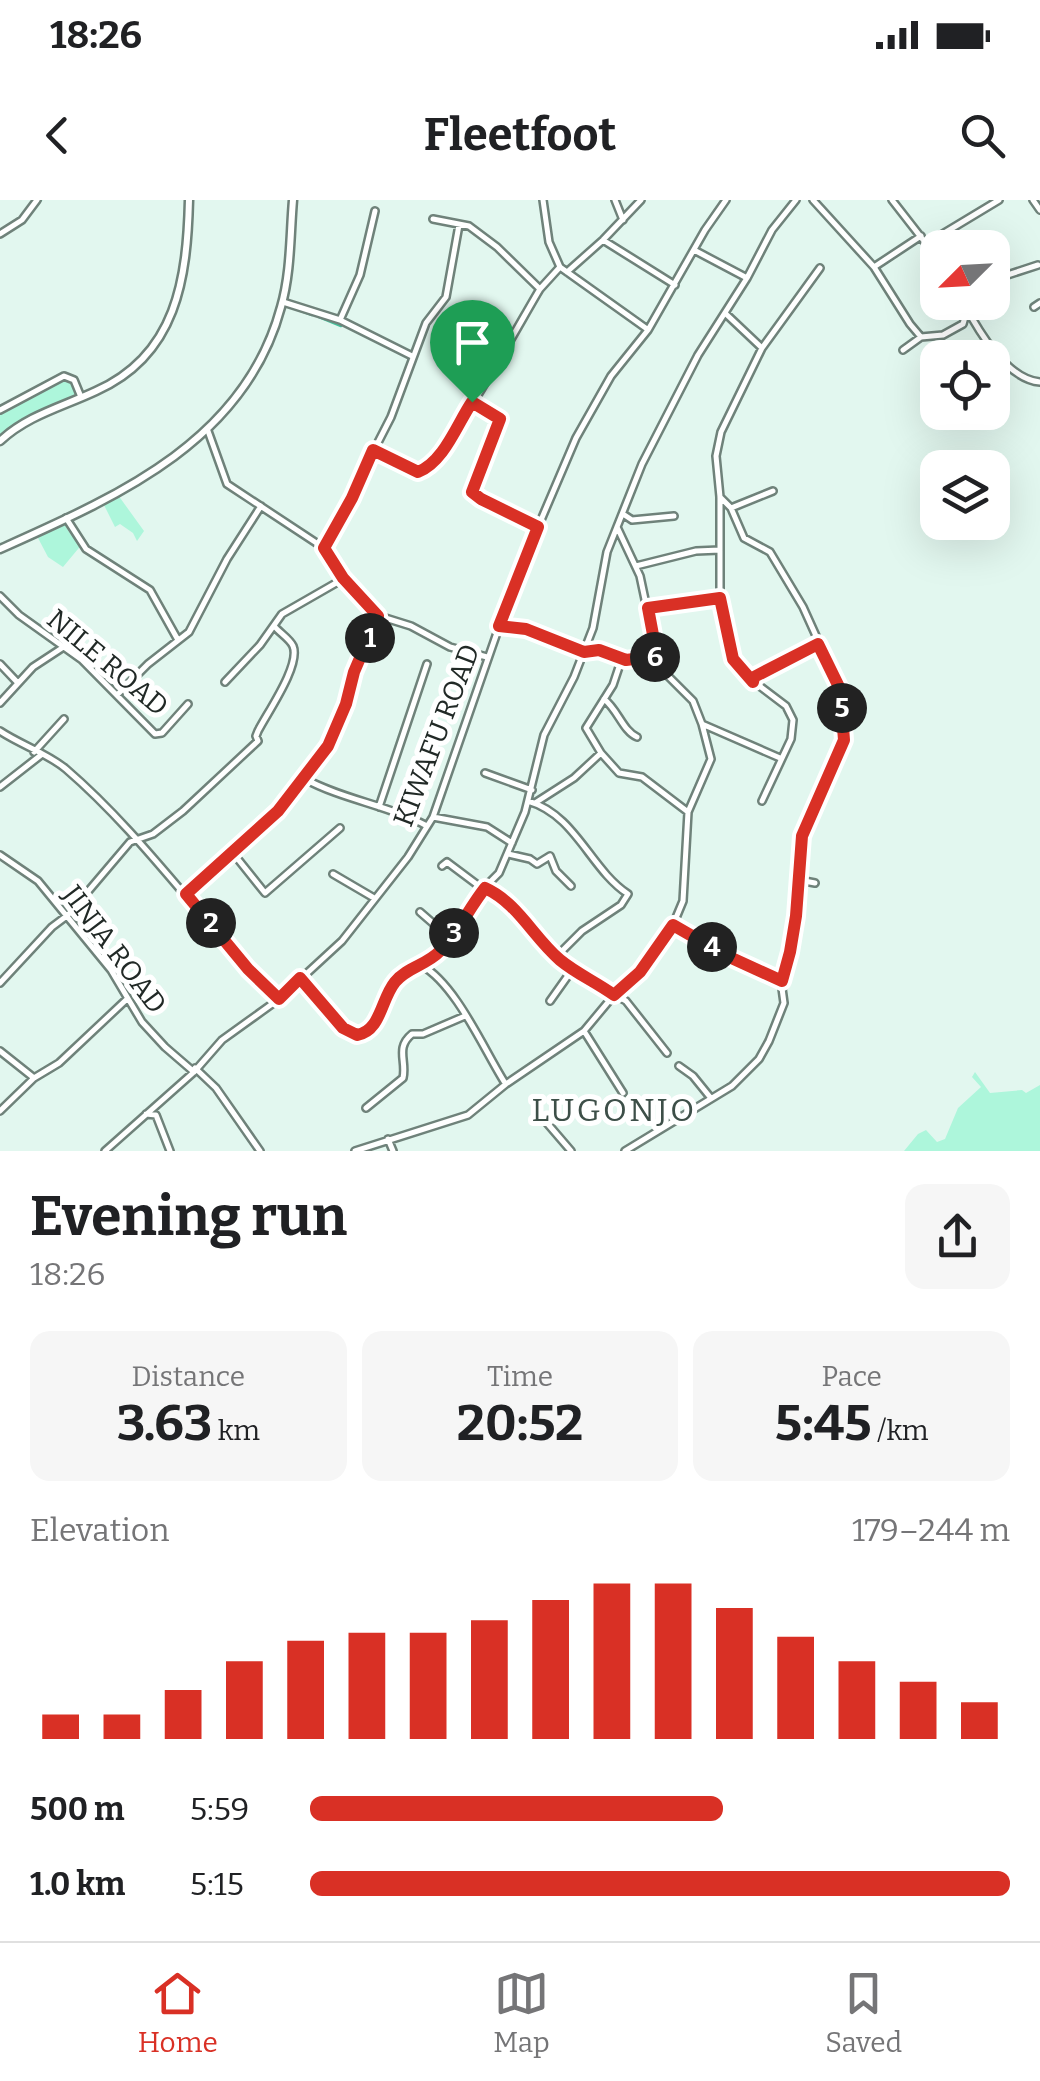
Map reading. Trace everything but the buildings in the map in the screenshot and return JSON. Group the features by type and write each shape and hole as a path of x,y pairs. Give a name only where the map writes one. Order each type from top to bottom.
{"street":[{"path":"0,234 20,222 37,200"},
{"path":"0,441 14,428 54,406 107,386 134,366 170,316 184,276 189,200"},
{"path":"0,550 145,477 208,431 234,400 262,358 283,302 293,200"},
{"path":"543,200 543,217 560,267 648,330"},
{"path":"615,200 622,220"},
{"path":"567,272 641,200"},
{"name":"KIWAFU ROAD","path":"105,1151 195,1070 222,1040 279,999 342,941 408,857 433,817 499,626 570,451 611,376 648,330 726,200"},
{"path":"300,978 343,1028 357,1035 369,1032 394,982 438,954 499,873 532,802 544,735 574,678 593,628 602,568 616,524 674,400 748,278 772,230 796,200"},
{"path":"813,200 874,267 922,336"},
{"path":"874,267 920,236 892,200"},
{"path":"951,230 999,200"},
{"path":"1033,200 1040,210"},
{"path":"340,320 360,274 375,211"},
{"path":"433,219 469,226 497,246 540,288"},
{"path":"324,548 398,401 426,323 446,297 459,225"},
{"path":"604,240 675,285"},
{"path":"694,250 748,278"},
{"path":"1010,274 1038,264"},
{"path":"373,450 418,472 426,469 450,439 540,288 560,267"},
{"path":"762,801 794,730 791,712 753,682 733,659 720,598 716,456 720,432 762,348 820,268"},
{"path":"283,302 340,320 412,356"},
{"path":"726,314 762,348"},
{"path":"963,324 964,320"},
{"path":"973,320 1019,375 1040,382"},
{"path":"903,350 922,336 943,335 963,324 978,327"},
{"path":"0,410 64,376 74,380 81,397"},
{"path":"472,402 500,419 472,492 538,527"},
{"path":"208,431 225,480 324,548 343,578 378,616 423,631 450,647 488,657"},
{"path":"732,508 772,492"},
{"path":"625,1151 732,1086 759,1060 784,1003 782,981 790,952 802,836 844,740 840,689 803,606 770,552 744,538 732,508 720,498"},
{"path":"118,695 148,664 189,632 227,559 261,506"},
{"path":"622,514 632,520 674,516"},
{"path":"66,518 86,549 150,590 178,640"},
{"path":"354,1151 468,1115 584,1031 614,995 640,972 673,925 683,901 688,812 710,758 693,701 665,672 657,656 636,566 616,524"},
{"path":"636,566 696,551 720,550"},
{"path":"224,682 275,628 282,614 343,578"},
{"name":"NILE ROAD","path":"0,596 19,615 65,646 155,734 162,733 188,704"},
{"path":"648,608 720,598"},
{"path":"186,894 278,811 328,746 378,616"},
{"path":"499,626 526,629 584,652 599,650 622,658 657,656"},
{"path":"0,983 68,915 130,842 153,834 182,811 258,740 256,736 294,655 292,644 275,628"},
{"path":"753,682 754,677 818,644"},
{"path":"0,703 33,667 65,646"},
{"path":"622,658 604,700 586,728 601,754 620,772 642,778 688,812"},
{"path":"0,664 18,683"},
{"path":"379,807 426,664"},
{"path":"604,700 630,733 638,736"},
{"path":"0,787 38,753 64,719"},
{"path":"702,724 780,758"},
{"path":"0,731 63,767 140,840 248,969 279,999"},
{"path":"532,802 574,778 601,754"},
{"path":"485,773 532,790"},
{"path":"305,778 401,812 428,826"},
{"path":"532,802 562,820 610,879 628,894 621,905 582,931 556,957"},
{"path":"433,817 487,827 512,843"},
{"path":"233,853 266,893 340,828"},
{"path":"508,854 538,864 550,856 556,871 570,886"},
{"name":"JINJA ROAD","path":"0,856 27,871 68,915 164,1047 216,1088 260,1151"},
{"path":"442,866 447,862 484,889 502,896 556,957 626,1001 667,1052"},
{"path":"333,874 374,898"},
{"path":"798,880 814,883"},
{"path":"420,912 443,932 447,942"},
{"path":"673,925 782,981"},
{"path":"421,964 432,971 466,1016 506,1084"},
{"path":"550,1001 572,970"},
{"path":"0,1111 127,1000"},
{"path":"366,1108 403,1078 402,1048 412,1034 423,1034 466,1016"},
{"path":"584,1031 624,1093"},
{"path":"0,1051 34,1078"},
{"path":"678,1066 693,1076 710,1097"},
{"path":"146,1114 156,1116 170,1151"},
{"path":"548,1123 571,1151"},
{"path":"388,1139 393,1151"}],"green space":[{"path":"58,379 68,381 83,393 0,439 0,413"},
{"path":"118,495 144,531 137,541 120,524 115,527 102,501"},
{"path":"63,522 71,535 83,543 63,567 48,557 38,538"},
{"path":"975,1072 990,1093 1026,1093 1040,1085 1040,1151 904,1151 926,1130 937,1142 945,1139 958,1108 981,1087 972,1077"}],"waterway":[{"path":"29,215 41,200"},
{"path":"285,305 312,315"},
{"path":"319,317 341,326"}],"district":[{"name":"LUGONJO","path":"614,1110"}],"route":[{"path":"472,402 498,415 500,421 472,492 538,527 499,626 526,629 584,652 599,650 626,660 637,659 657,656 648,608 720,598 733,659 753,682 754,677 818,644 831,666 842,698 844,740 802,836 796,916 782,981 673,925 640,972 614,995 581,977 556,957 514,907 485,888 438,954 394,982 375,1026 357,1035 343,1028 300,978 279,999 248,969 186,894 278,811 318,762 338,724 354,672 378,616 343,578 324,548 373,450 418,472 426,469 472,402"}]}
